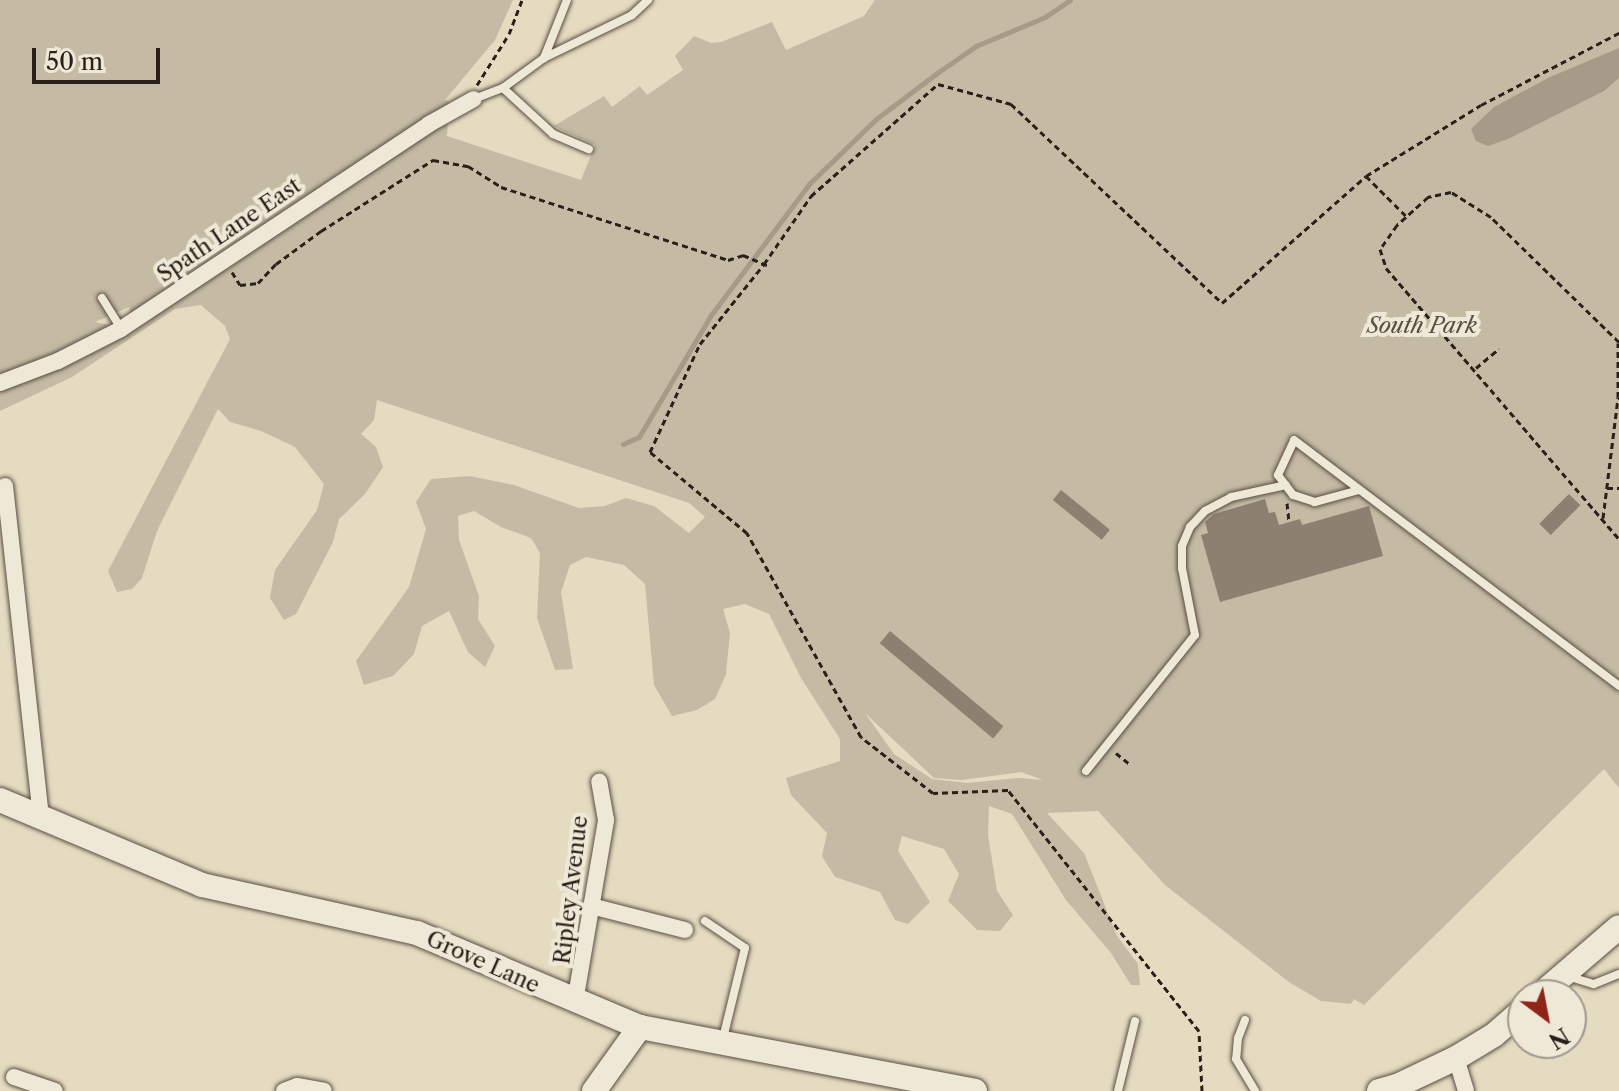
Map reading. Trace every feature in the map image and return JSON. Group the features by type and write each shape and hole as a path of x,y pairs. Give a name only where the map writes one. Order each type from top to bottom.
{"main road":[{"name":"Grove Lane","path":"0,800 202,885 417,933 640,1027 975,1091"},
{"path":"1558,979 1619,927"},
{"path":"1379,1091 1397,1086 1456,1058 1507,1024"},
{"path":"594,1091 640,1027"}],"street":[{"name":"Spath Lane East","path":"0,383 58,361 121,329 467,103"},
{"path":"5,486 41,819"},
{"name":"Ripley Avenue","path":"575,1002 606,820 599,782"},
{"path":"591,906 685,930"},
{"path":"1456,1058 1466,1091"},
{"path":"14,1077 55,1091"},
{"path":"284,1091 297,1086 324,1091"}],"lane":[{"path":"544,58 567,0"},
{"path":"467,103 503,88 544,58 632,15 648,0"},
{"path":"503,88 553,134 589,149"},
{"path":"102,298 121,329"},
{"path":"1359,490 1315,502 1293,495 1278,475 1294,440 1619,686"},
{"path":"1086,771 1195,635 1182,568 1182,546 1190,527 1205,511 1231,497 1286,485"},
{"path":"705,921 745,948 722,1043"},
{"path":"1563,975 1594,984 1619,974"},
{"path":"1245,1020 1238,1038 1236,1059 1255,1091"},
{"path":"1118,1091 1135,1021"}],"path":[{"path":"467,103 509,34 522,0"},
{"path":"1202,1091 1199,1031 1008,790 933,793 861,737 747,533 650,452 700,344 764,264 811,196 938,84 1011,104 1222,303 1366,176 1481,105 1619,33"},
{"path":"224,259 240,285 258,283 276,264 321,231 433,160 468,166 501,187 728,260 743,255 764,264"},
{"path":"1366,176 1406,216"},
{"path":"1603,518 1618,407 1618,341 1515,239 1464,197 1451,192 1428,197 1406,216 1380,249 1386,268 1476,368 1619,539"},
{"path":"1476,368 1499,349"},
{"path":"1615,427 1619,432"},
{"path":"1607,488 1619,488"},
{"path":"1107,745 1131,765"}],"green space":[{"name":"South Park","path":"0,0 513,0 495,40 445,100 449,101 447,136 581,180 595,145 554,126 604,96 612,107 640,86 647,95 683,70 675,56 694,36 711,43 721,42 772,22 786,50 864,16 875,0 1619,0 1619,788 1604,769 1364,1005 1354,999 1351,1004 1321,1001 1289,982 1165,885 1098,811 1047,813 1084,853 1117,936 1138,964 1140,985 1131,985 1111,953 1066,900 1012,814 989,806 988,835 997,891 1013,915 1000,931 977,930 948,901 959,874 944,849 902,836 898,851 930,902 908,924 895,920 880,892 835,877 822,856 827,833 791,795 786,778 840,761 840,739 801,678 769,614 745,604 723,609 730,633 726,674 715,699 697,710 672,716 654,685 645,584 624,565 586,557 570,565 561,592 573,669 555,670 537,618 540,553 531,538 501,527 474,511 458,516 459,540 479,596 478,619 495,646 485,667 468,652 449,611 422,626 414,654 393,676 364,685 356,661 409,587 426,529 416,502 431,479 470,476 514,485 579,508 605,506 626,498 654,506 689,533 705,517 689,503 377,400 374,420 361,434 376,447 383,467 365,494 339,519 333,542 296,614 284,620 270,598 275,570 317,510 324,484 295,447 261,431 230,422 218,409 157,531 142,578 132,589 117,592 108,571 230,339 225,326 201,305 175,309 72,377 0,411","holes":["129,307 131,316 114,326 95,322","865,713 934,778 962,780 1021,772 1043,780 1019,778 967,783 932,779 894,754"]}],"shaded area":[{"path":"1619,48 1619,78 1604,91 1508,139 1488,146 1476,141 1471,129 1494,107 1550,77"}],"building":[{"path":"1061,490 1110,530 1102,540 1053,500"},
{"path":"1569,494 1580,505 1551,535 1539,524"},
{"path":"1265,499 1269,513 1275,512 1279,525 1300,519 1302,525 1369,506 1383,556 1220,602 1201,535 1208,533 1205,522 1214,514"},
{"path":"890,631 1003,726 993,738 880,643"}],"waterway":[{"path":"623,444 639,437 711,315 809,184 876,119 937,73 976,46 1045,17 1070,0"}]}
